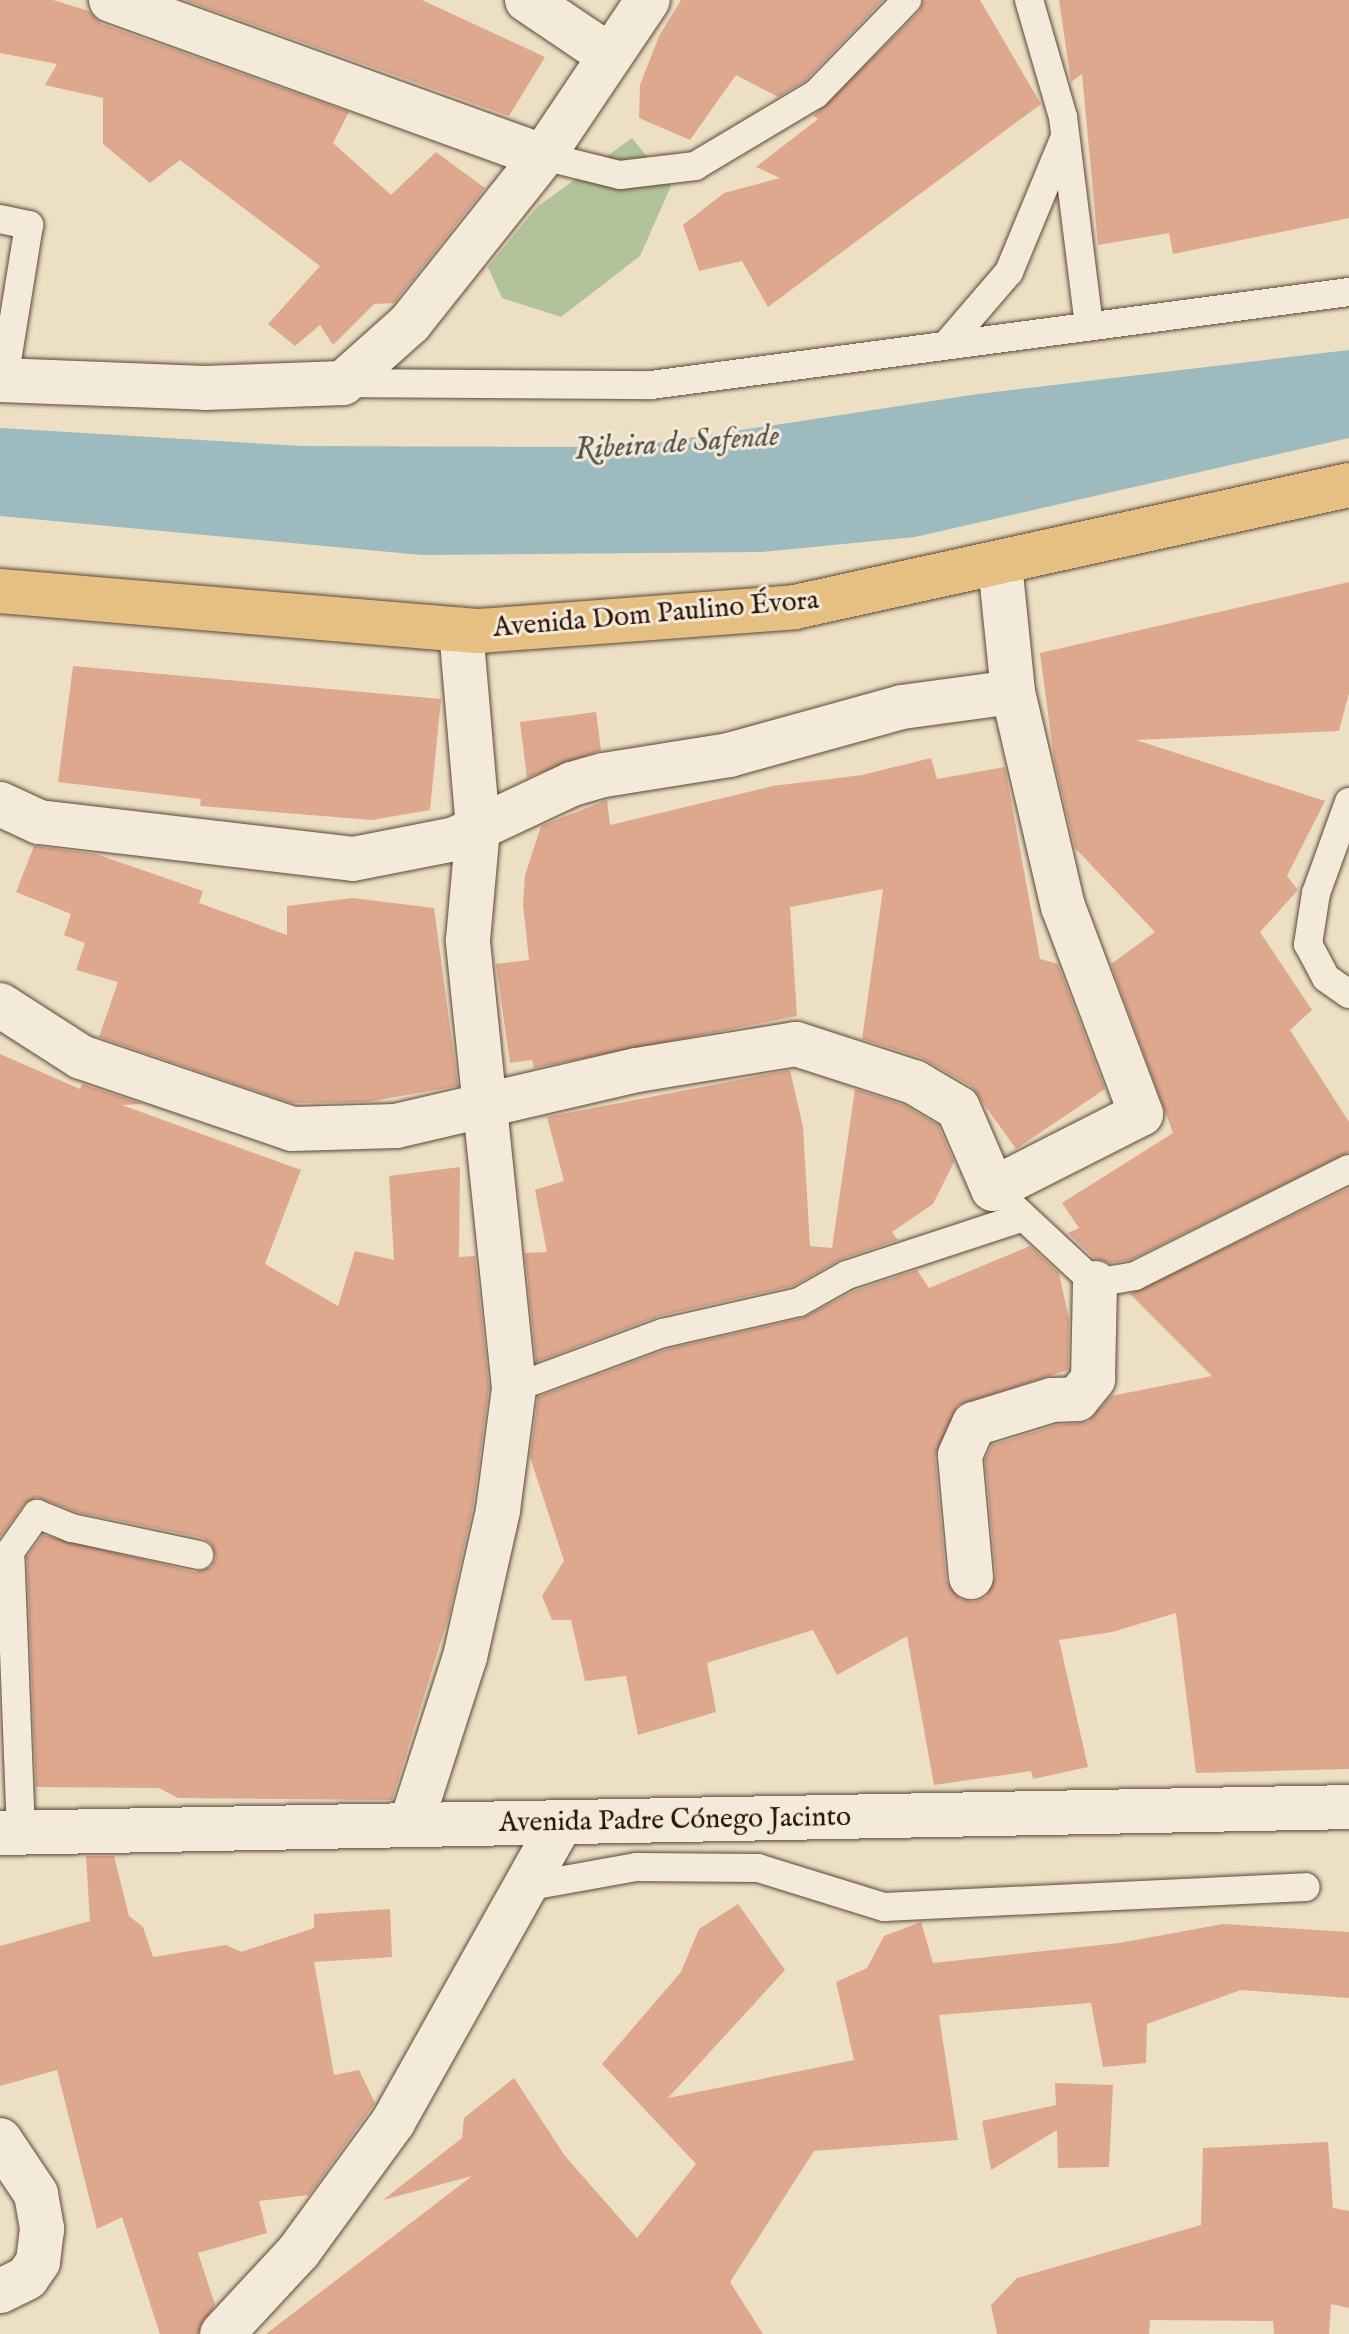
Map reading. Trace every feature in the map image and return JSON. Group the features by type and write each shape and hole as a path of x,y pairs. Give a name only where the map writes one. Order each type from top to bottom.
{"main road":[{"name":"Avenida Dom Paulino Évora","path":"0,591 461,630 795,607 1349,485"}],"street":[{"path":"111,0 543,156"},
{"path":"527,0 610,56"},
{"path":"2,380 205,388 343,383 410,323 543,156 648,0"},
{"path":"0,1005 81,1057 292,1129 396,1126 637,1070 796,1044 914,1082 958,1108 1008,1203 1141,1114 1063,907 1013,692 1000,563"},
{"path":"411,1824 465,1657 498,1510 514,1388 468,940 478,828 461,630"},
{"path":"0,804 39,822 353,859 455,839 572,784 604,775 729,755 902,707 1013,692"},
{"path":"971,1577 960,1455 974,1424 1052,1400 1077,1399 1093,1379 1095,1283"},
{"name":"Avenida Padre Cónego Jacinto","path":"10,1833 411,1824 560,1825 1349,1807"},
{"path":"222,2334 299,2251 393,2122 560,1825"},
{"path":"0,2140 36,2194 42,2229 38,2262 27,2278 0,2291"}],"lane":[{"path":"543,156 620,175 695,166 816,94 907,0"},
{"path":"1029,0 1065,136 1089,326"},
{"path":"947,344 1009,272 1065,136"},
{"path":"0,219 29,225 2,380"},
{"path":"343,383 651,385 1349,292"},
{"path":"1349,802 1316,893 1308,944 1326,978 1349,994"},
{"path":"514,1388 663,1333 799,1302 847,1275 1008,1203 1095,1283 1135,1276 1349,1169"},
{"path":"10,1833 10,1552 37,1514 72,1528 199,1555"},
{"path":"525,1887 636,1867 758,1868 884,1907 1306,1887"}],"green space":[{"path":"632,138 671,186 640,256 561,317 502,298 488,267 537,207"}],"water":[{"name":"Ribeira de Safende","path":"1349,350 1349,438 915,537 761,552 422,555 0,516 0,428 301,446 630,447 978,394"}],"building":[{"path":"0,0 53,0 89,11 102,24 349,112 333,143 391,195 436,152 485,188 394,303 374,304 333,345 320,325 295,346 268,324 320,266 180,160 150,183 103,144 103,98 45,85 57,64 0,53"},
{"path":"185,0 422,0 545,57 509,116"},
{"path":"681,0 883,0 805,81 778,97 736,75 690,140 639,118 640,85 659,36"},
{"path":"924,0 980,0 1041,104 768,307 742,261 699,271 683,225 724,193 780,178 756,167 818,119 813,116 919,12"},
{"path":"1059,0 1349,0 1349,218 1173,254 1169,233 1098,245 1082,74 1071,82"},
{"path":"1349,582 1349,693 1339,731 1136,740 1325,801 1287,876 1298,890 1260,932 1312,1010 1290,1030 1349,1122 1349,1152 1130,1260 1110,1263 1094,1258 1068,1233 1079,1228 1062,1203 1173,1133 1111,964 1155,932 1075,848 1054,759 1040,653"},
{"path":"73,666 441,699 430,810 372,820 200,806 201,799 58,782"},
{"path":"596,712 601,750 527,778 520,722"},
{"path":"931,758 937,779 1005,767 1040,959 1058,964 1105,1089 1016,1149 971,1086 922,1058 862,1039 883,889 790,907 797,1016 534,1068 532,1060 510,1063 496,964 529,960 523,904 525,875 541,826 607,800 610,825 773,786 862,775"},
{"path":"34,846 96,854 203,891 199,903 287,935 287,906 353,898 434,908 458,1086 367,1102 292,1103 99,1037 118,982 76,970 85,943 64,935 71,914 16,892"},
{"path":"0,1054 80,1089 82,1084 143,1104 122,1105 301,1170 265,1264 338,1306 355,1251 394,1260 389,1176 460,1167 459,1257 475,1256 489,1388 473,1506 449,1615 392,1800 178,1798 159,1788 36,1787 27,1557 43,1535 195,1572 211,1567 216,1558 211,1543 203,1538 77,1512 37,1497 24,1504 0,1537"},
{"path":"790,1070 803,1127 810,1246 832,1248 855,1089 904,1105 938,1125 954,1162 933,1204 892,1232 898,1240 841,1259 793,1286 659,1316 536,1362 525,1253 547,1252 535,1190 564,1181 547,1117"},
{"path":"1349,1188 1349,1769 1196,1773 1176,1613 1112,1632 1059,1640 1088,1767 1033,1779 1031,1771 934,1785 907,1636 837,1675 813,1630 707,1663 716,1712 638,1735 626,1676 585,1681 571,1620 552,1620 542,1596 564,1561 530,1457 538,1397 668,1349 803,1318 854,1291 917,1270 929,1288 1030,1246 1059,1273 1069,1319 1068,1370 958,1405 935,1456 946,1580 960,1599 974,1602 986,1597 996,1576 985,1459 992,1445 1056,1425 1088,1422 1111,1396 1212,1376 1130,1294"},
{"path":"86,1856 114,1856 129,1916 143,1927 153,1957 226,1945 241,1952 314,1928 314,1914 390,1909 392,1957 314,1962 334,2075 359,2070 375,2103 309,2195 259,2201 267,2233 198,2253 215,2305 198,2334 160,2334 122,2217 97,2229 57,2070 0,2086 0,1946 90,1921"},
{"path":"738,1904 785,1970 668,2098 854,2060 836,1982 867,1968 884,1936 921,1922 933,1963 1119,1943 1223,1924 1349,1932 1349,1998 1241,1990 1147,2024 1146,2063 1103,2067 1091,2003 939,2015 958,2140 814,2151 730,2282 763,2334 266,2334 472,2176 383,2200 462,2138 464,2118 514,2078 565,2156 637,2238 696,2164 602,2064 681,1972 699,1929"},
{"path":"1055,2083 1113,2085 1109,2167 1058,2168 1057,2130 991,2170 982,2121 1056,2105"},
{"path":"1328,2142 1333,2208 1349,2211 1349,2308 1331,2304 1329,2334 1274,2334 1273,2321 1150,2320 1149,2334 997,2334 991,2305 1017,2278 1201,2225 1203,2148"}]}
